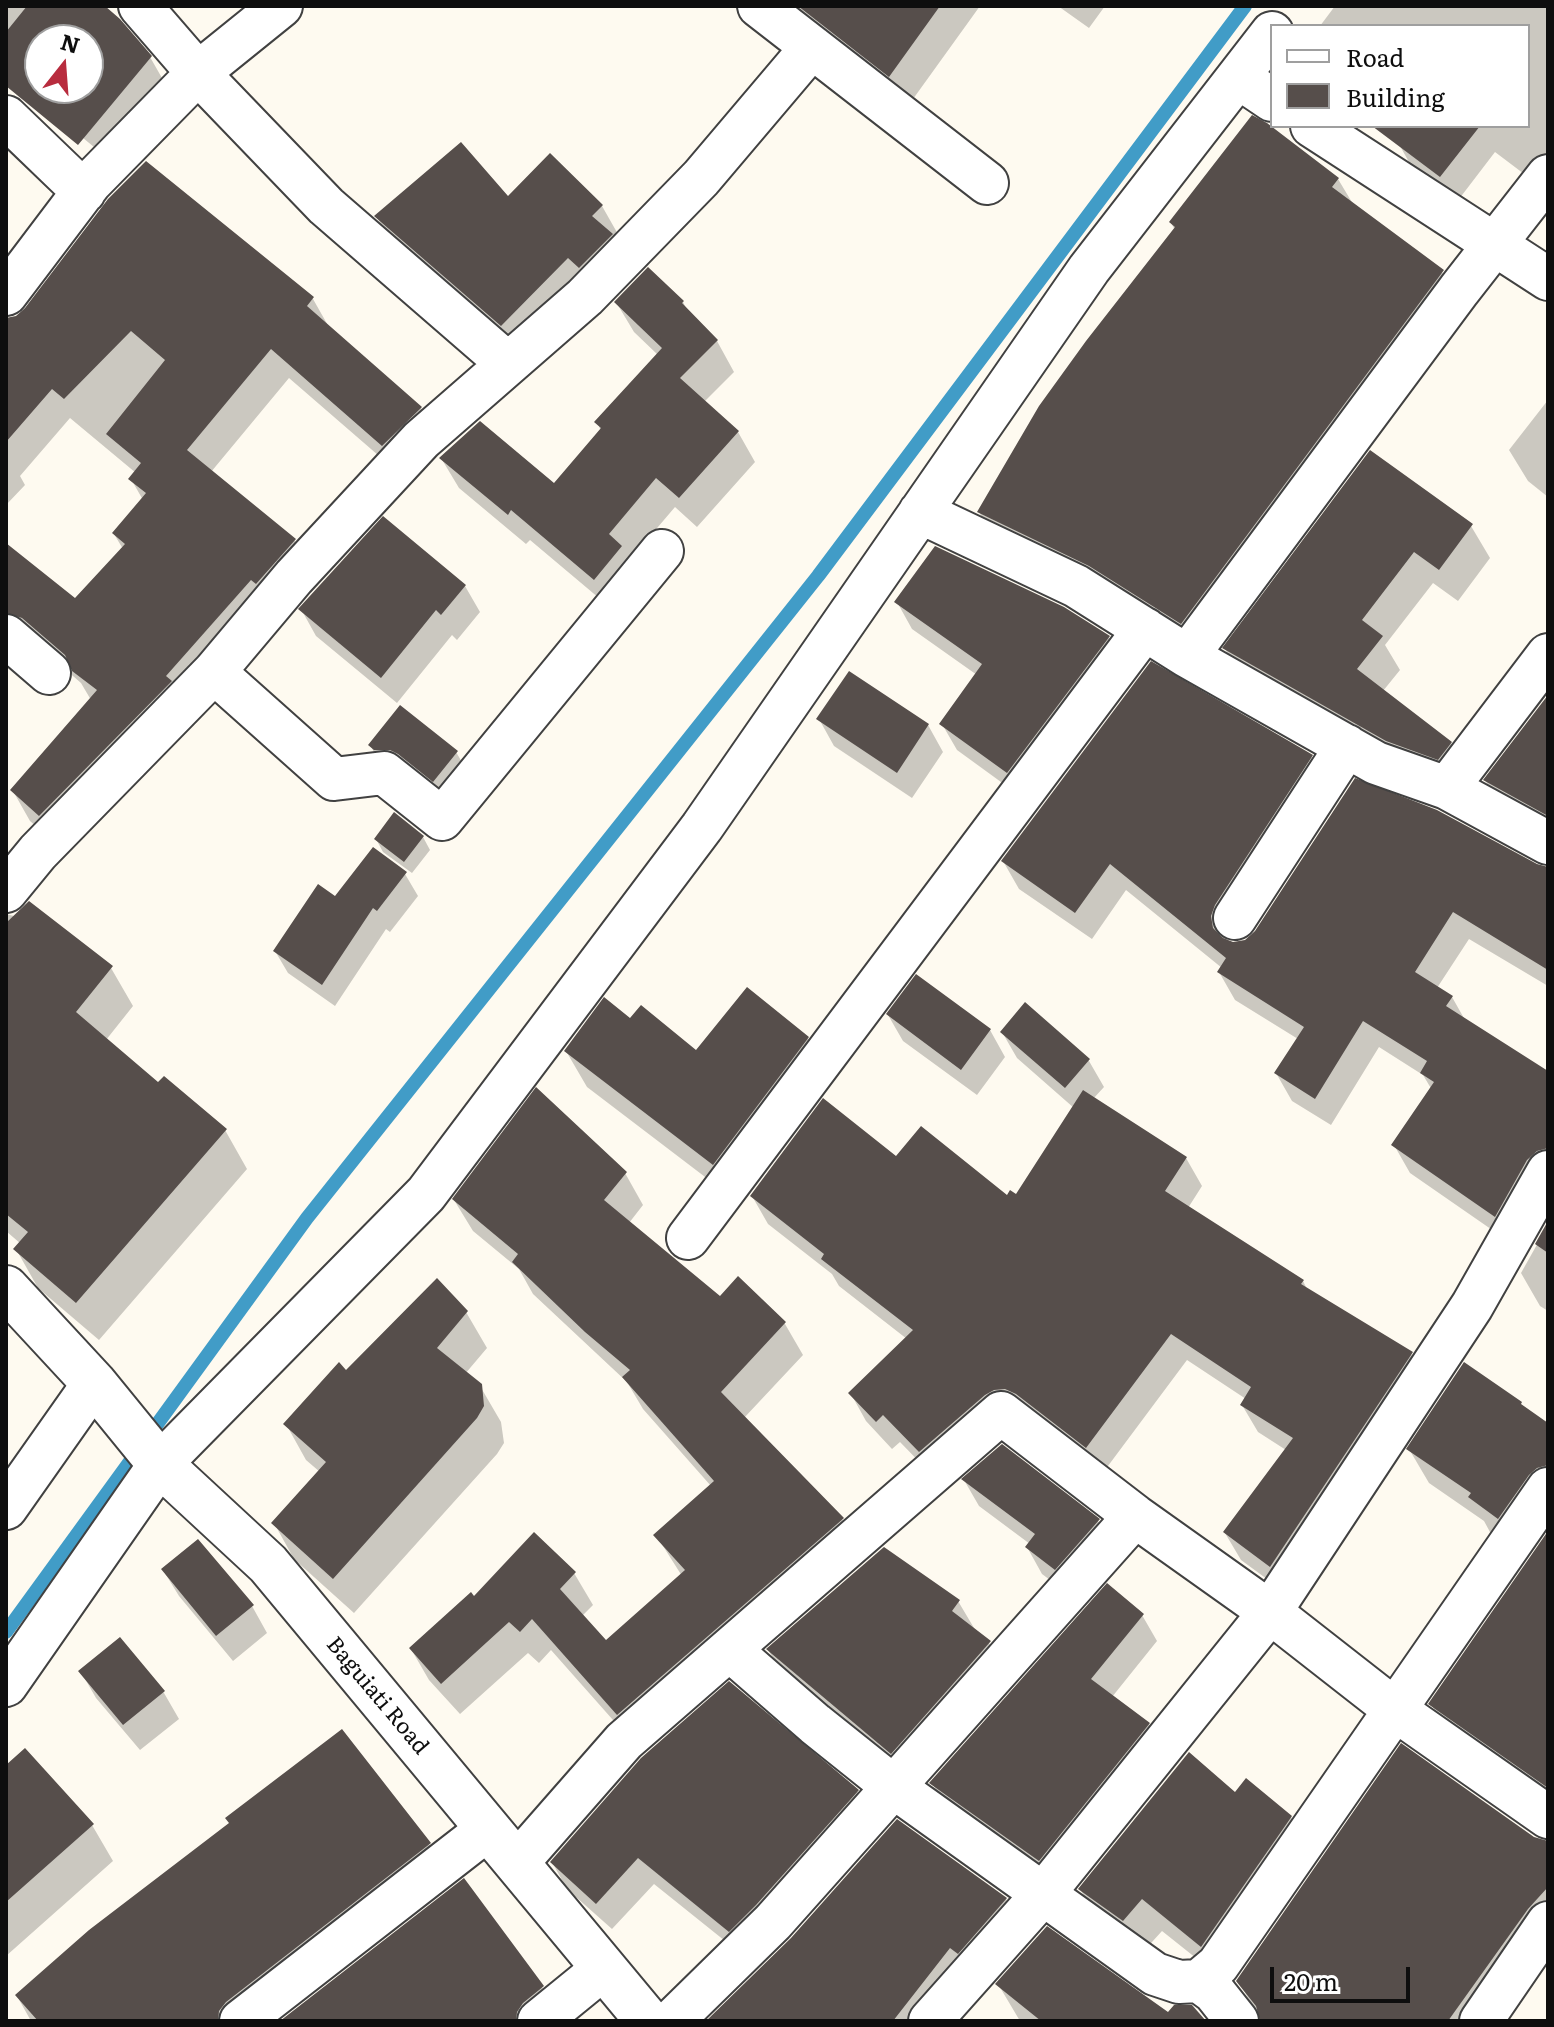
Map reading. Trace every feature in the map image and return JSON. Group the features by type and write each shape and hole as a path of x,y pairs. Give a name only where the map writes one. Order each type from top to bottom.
{"street":[{"path":"140,6 198,73 326,206 507,363"},
{"path":"6,294 84,192 198,73 281,6"},
{"path":"759,6 987,183"},
{"path":"1279,24 1293,6"},
{"path":"6,1685 160,1464 426,1194 702,827 1089,269 1270,36"},
{"path":"6,891 38,852 214,672 294,577 421,440 585,297 701,178 812,47"},
{"path":"1238,77 1270,99"},
{"path":"6,117 84,192"},
{"path":"1315,128 1548,279"},
{"path":"1187,656 1548,176"},
{"path":"920,512 1076,586 1187,656 1376,763 1447,788 1548,843"},
{"path":"214,672 334,779 384,773 442,819 662,551"},
{"path":"688,1238 1145,629"},
{"path":"6,636 49,673"},
{"path":"1447,788 1548,655"},
{"path":"1235,918 1347,746"},
{"path":"930,2021 1044,1893 1270,1612 1472,1306 1548,1172"},
{"name":"Baguiati Road","path":"6,1288 94,1383 160,1464 268,1564 648,2021"},
{"path":"6,1508 94,1383"},
{"path":"517,1863 624,1741 1001,1413 1135,1516 1270,1612 1394,1709 1548,1817"},
{"path":"730,1650 895,1788 1155,1974 1179,1982 1199,1981 1218,1965 1548,1489"},
{"path":"672,2021 773,1922 1135,1516"},
{"path":"241,2021 488,1829"},
{"path":"1481,2021 1548,1923"},
{"path":"539,2021 604,1968"},
{"path":"1199,1981 1214,1992 1237,2021"}],"building":[{"path":"27,6 105,6 152,56 78,145 28,104 104,104 104,24 24,24 24,101 6,86 6,32"},
{"path":"798,6 940,6 889,77"},
{"path":"1252,115 1339,178 1332,187 1444,270 1181,624 1089,566 977,512 1039,406 1175,227 1169,222"},
{"path":"1375,128 1478,128 1440,177"},
{"path":"461,142 508,196 550,153 603,205 592,216 613,234 579,268 568,258 501,326 374,216"},
{"path":"146,161 314,297 307,306 422,407 382,446 271,349 187,450 296,539 256,584 251,580 166,676 172,681 39,816 10,790 97,690 72,671 65,655 22,618 6,613 6,543 75,598 125,544 112,533 146,493 128,479 141,463 106,434 165,360 131,331 64,399 52,389 6,442 6,318 16,316 25,308 108,199"},
{"path":"648,267 684,301 682,303 718,340 680,378 739,431 679,498 656,478 609,534 622,546 594,580 511,510 508,515 439,458 480,421 554,483 601,428 594,422 662,348 614,302"},
{"path":"1370,450 1473,524 1439,570 1414,552 1362,620 1383,636 1357,669 1452,742 1438,760 1386,741 1222,648"},
{"path":"383,516 466,585 441,615 436,610 381,678 298,609"},
{"path":"935,546 1064,607 1110,636 1007,773 939,724 982,664 894,602"},
{"path":"1151,661 1313,755 1215,905 1211,916 1213,928 1223,938 1233,942 1245,940 1255,931 1355,778 1437,810 1548,867 1548,970 1453,912 1415,972 1453,996 1446,1006 1548,1071 1548,1148 1537,1151 1527,1160 1495,1217 1391,1145 1434,1082 1420,1073 1427,1061 1363,1021 1315,1099 1274,1073 1304,1027 1217,972 1226,958 1110,864 1075,913 1001,861"},
{"path":"849,671 929,724 897,773 816,719"},
{"path":"1548,695 1548,816 1483,780"},
{"path":"400,705 458,751 433,782 398,754 390,750 374,750 368,745"},
{"path":"394,812 424,836 404,862 374,839"},
{"path":"373,847 407,872 377,911 373,908 322,985 273,951 318,884 335,896"},
{"path":"29,901 113,966 76,1012 158,1082 164,1076 227,1129 76,1303 13,1249 28,1232 6,1214 6,923"},
{"path":"916,974 991,1029 961,1070 886,1014"},
{"path":"747,987 809,1037 713,1165 564,1051 604,997 630,1018 641,1005 696,1050"},
{"path":"1025,1002 1090,1059 1065,1088 1000,1032"},
{"path":"536,1087 627,1172 604,1200 720,1296 738,1276 786,1322 721,1392 844,1518 617,1715 532,1619 520,1632 509,1622 441,1684 409,1648 471,1592 474,1596 534,1532 576,1572 560,1589 606,1640 685,1570 653,1535 714,1481 622,1377 630,1370 512,1262 518,1254 452,1199"},
{"path":"1083,1090 1187,1157 1165,1191 1304,1280 1301,1284 1413,1352 1270,1567 1223,1532 1293,1438 1240,1405 1251,1387 1171,1334 1086,1448 1016,1394 1005,1389 985,1395 919,1452 883,1415 876,1422 848,1393 913,1330 821,1259 824,1254 750,1196 823,1098 896,1156 921,1126 1007,1195 1010,1190 1016,1194"},
{"path":"1548,1221 1548,1253 1535,1244"},
{"path":"437,1278 468,1311 437,1348 482,1384 484,1406 477,1418 333,1579 271,1523 326,1462 283,1424 339,1362 346,1370"},
{"path":"1464,1362 1548,1423 1548,1465 1537,1468 1529,1475 1498,1519 1468,1497 1471,1493 1406,1449"},
{"path":"1002,1444 1100,1519 1055,1570 1025,1547 1035,1534 961,1479"},
{"path":"1548,1531 1548,1788 1428,1704"},
{"path":"198,1539 254,1605 216,1636 161,1569"},
{"path":"884,1547 960,1600 952,1611 991,1641 891,1754 766,1649"},
{"path":"1107,1583 1144,1614 1091,1679 1150,1723 1039,1861 929,1783"},
{"path":"120,1637 165,1691 123,1725 78,1671"},
{"path":"729,1681 859,1790 729,1932 638,1858 596,1904 550,1862 641,1758"},
{"path":"342,1729 431,1843 226,2002 219,2011 218,2021 38,2021 15,1995 89,1930 229,1823 225,1818"},
{"path":"1401,1743 1534,1837 1548,1841 1548,1887 1528,1909 1448,2021 1260,2021 1256,2006 1236,1981"},
{"path":"25,1748 94,1824 6,1902 6,1765"},
{"path":"1189,1752 1235,1792 1246,1778 1292,1816 1201,1947 1142,1899 1123,1921 1078,1889"},
{"path":"897,1819 1007,1898 958,1954 950,1948 893,2021 706,2021 791,1938"},
{"path":"464,1878 544,1986 523,2003 516,2021 280,2021"},
{"path":"1047,1926 1168,2012 1174,2005 1192,2005 1206,2021 1041,2021 995,1984"}],"waterway":[{"path":"6,1632 307,1218 818,576 1245,6"}]}
